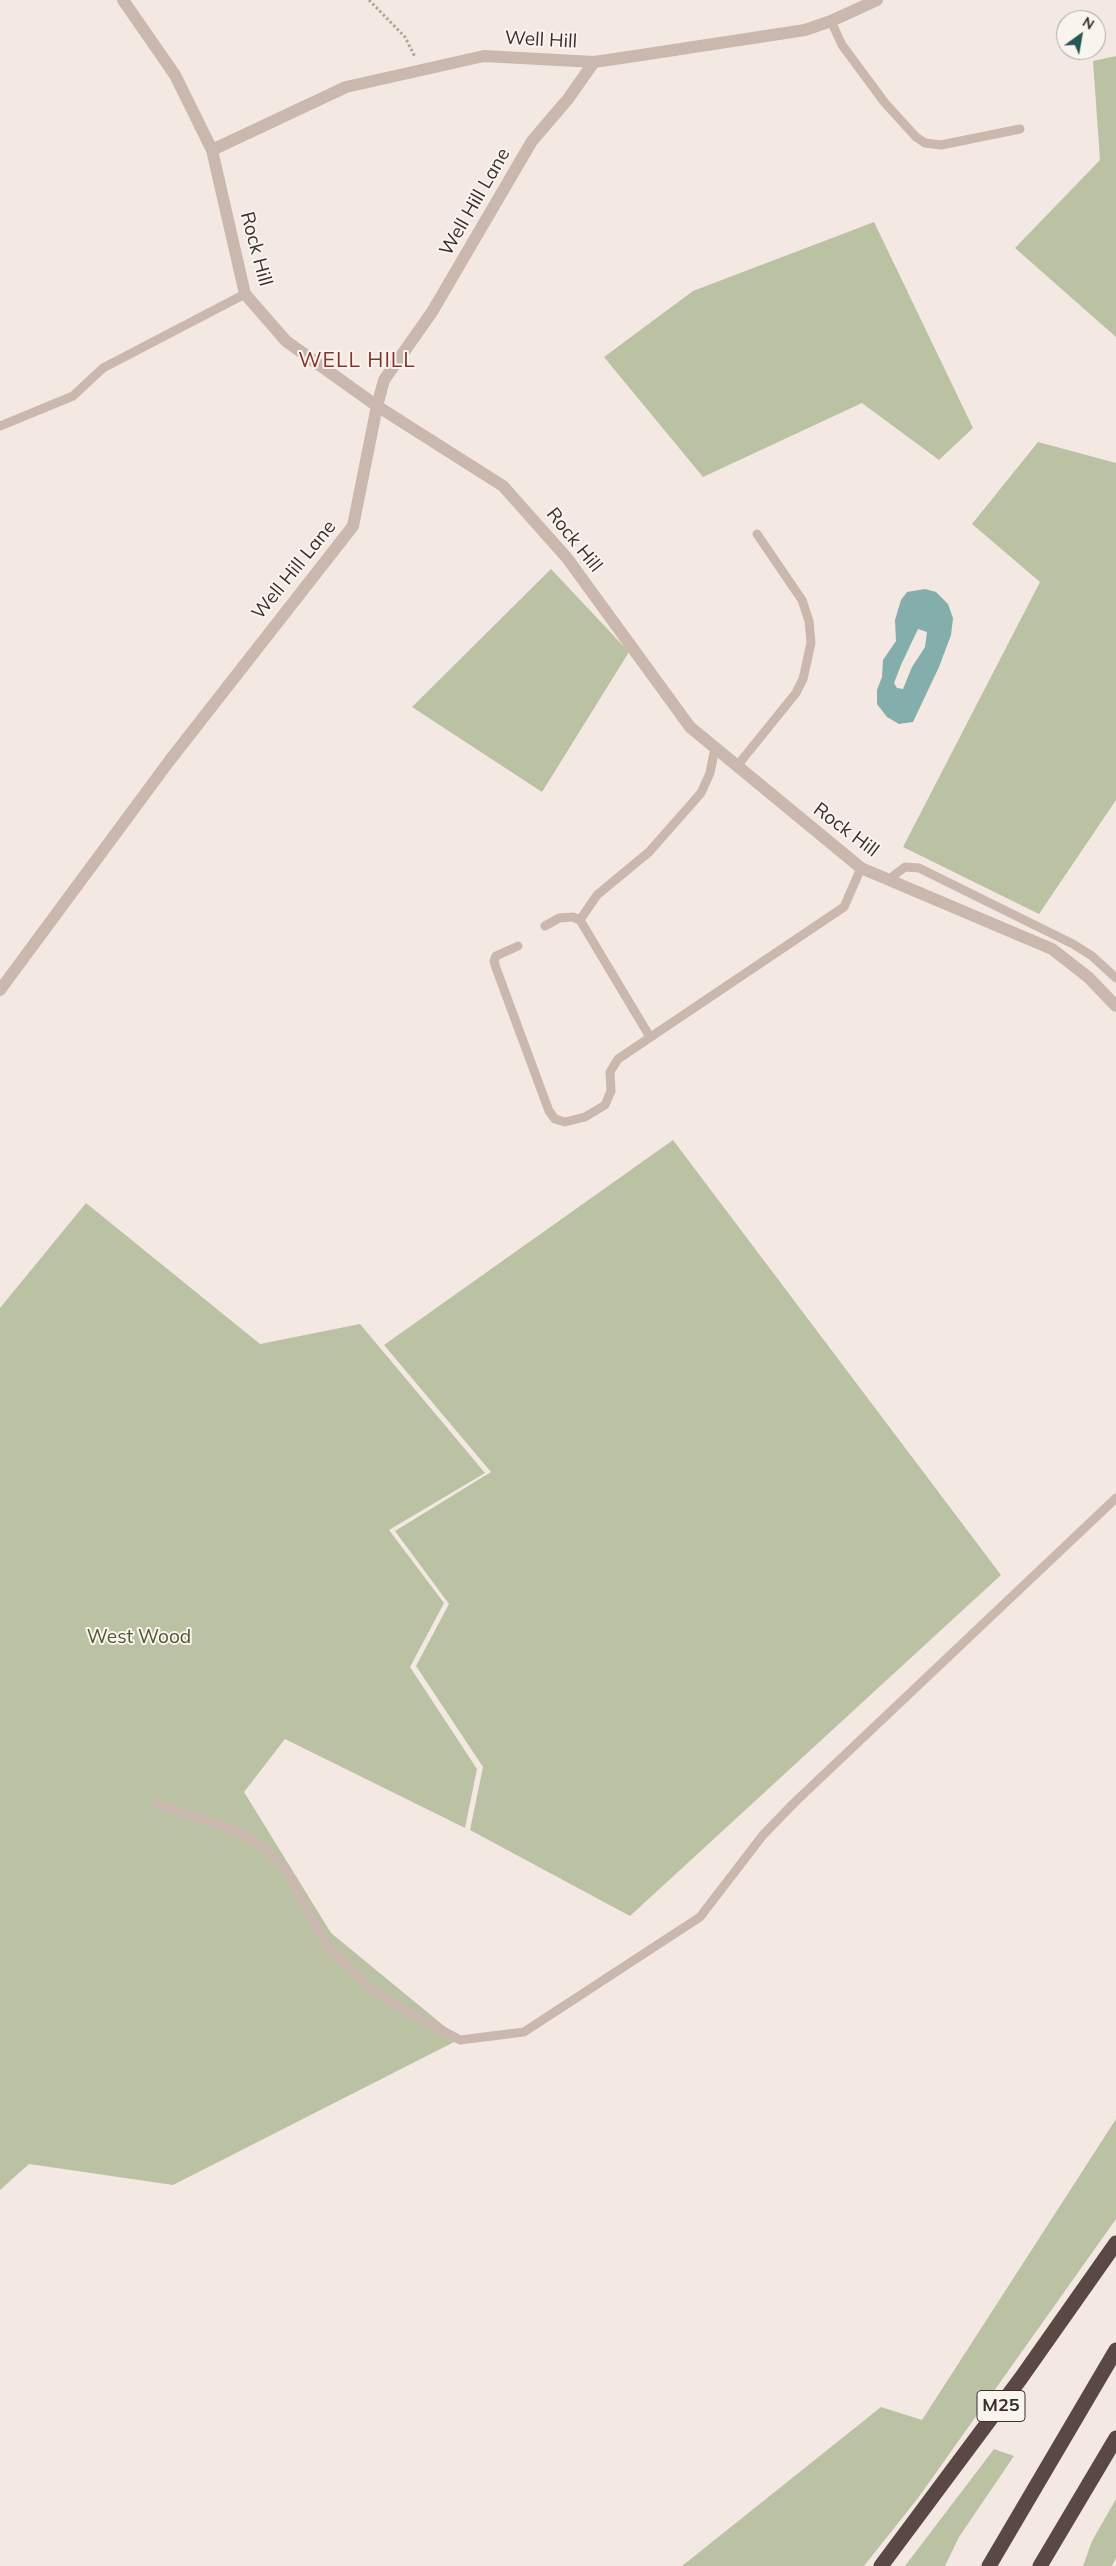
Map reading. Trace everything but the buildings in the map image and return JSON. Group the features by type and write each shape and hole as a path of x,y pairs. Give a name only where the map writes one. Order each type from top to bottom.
{"highway":[{"name":"M25","path":"881,2566 1015,2386 1116,2243"},
{"path":"989,2566 1116,2350"},
{"path":"1040,2566 1116,2438"}],"street":[{"name":"Rock Hill","path":"123,0 176,75 212,150 245,294 286,341 377,406 503,486 567,558 690,727 861,868 1052,950 1088,977 1116,1006"},
{"name":"Well Hill","path":"212,150 346,88 484,56 594,62 805,30 831,21 877,0"},
{"name":"Well Hill Lane","path":"0,990 170,760 353,526 384,380 432,312 532,141 568,98 594,62"}],"lane":[{"path":"831,21 842,45 885,103 916,138 925,143 941,145 1020,128"},
{"path":"0,426 74,396 103,368 245,294"},
{"path":"737,766 796,694 803,679 811,643 809,621 802,600 756,534"},
{"path":"580,920 597,895 649,852 701,793 710,772 715,748"},
{"path":"888,880 905,867 918,868 1073,944 1092,956 1115,975"},
{"path":"518,946 496,956 494,961 548,1111 555,1119 565,1122 585,1117 605,1105 611,1091 610,1072 618,1059 844,908 861,868"},
{"path":"545,926 560,918 573,917 580,920 650,1037"},
{"path":"157,1804 240,1832 269,1852 285,1869 328,1948 370,1987 397,2006 460,2040 524,2032 700,1917 763,1835 795,1802 1116,1498"}],"path":[{"path":"369,0 405,37 422,70"}],"green space":[{"path":"1116,56 1116,337 1015,248 1100,160 1093,61 1106,60 1106,58"},
{"path":"874,222 973,428 939,460 862,403 703,477 604,357 693,291"},
{"path":"1038,442 1116,463 1116,800 1039,914 903,847 1040,582 972,524"},
{"path":"551,569 629,652 542,792 412,707"},
{"path":"673,1140 1001,1575 630,1916 470,1830 483,1767 416,1666 449,1604 395,1531 491,1472 384,1345"},
{"name":"West Wood","path":"86,1203 260,1344 360,1324 485,1473 389,1530 444,1603 410,1667 477,1769 465,1828 285,1739 244,1792 331,1933 460,2039 173,2185 29,2164 0,2190 0,1308"},
{"path":"1116,2119 1116,2219 918,2498 864,2566 682,2566 881,2407 922,2420"},
{"path":"994,2449 1014,2456 959,2537 945,2566 905,2566"},
{"path":"1116,2499 1116,2558 1112,2566 1083,2566 1092,2541"}],"water":[{"path":"925,589 936,592 948,604 953,618 951,635 939,667 913,722 899,724 887,717 877,704 877,690 882,677 883,660 896,641 895,620 901,600 907,592","holes":["918,629 927,632 925,647 912,667 903,689 897,688 894,683"]}],"district":[{"name":"WELL HILL","path":"357,361"}]}
